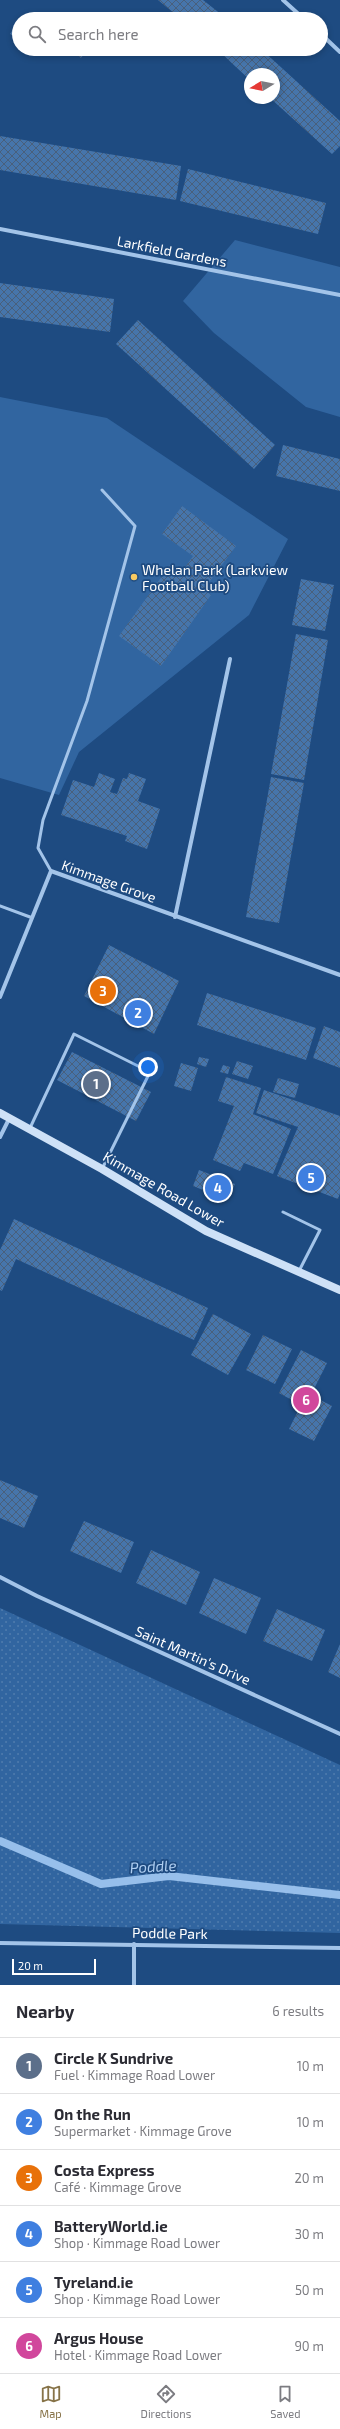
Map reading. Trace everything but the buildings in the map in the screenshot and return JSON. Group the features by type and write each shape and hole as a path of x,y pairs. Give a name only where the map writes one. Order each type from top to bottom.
{"main road":[{"name":"Kimmage Road Lower","path":"0,1113 102,1169 206,1231 340,1290"}],"street":[{"path":"283,0 296,12"},
{"path":"328,41 340,52"},
{"name":"Larkfield Gardens","path":"0,229 340,295"},
{"path":"175,917 230,659"},
{"name":"Kimmage Grove","path":"0,997 30,917 51,871 175,917 340,975"},
{"path":"0,1137 9,1119"},
{"name":"Saint Martin's Drive","path":"0,1577 36,1596 340,1734"},
{"name":"Poddle Park","path":"0,1943 340,1948"},
{"path":"134,1944 134,1985"}],"lane":[{"path":"51,871 38,848 43,820 87,701 135,526 102,490"},
{"path":"0,906 30,917"},
{"path":"29,1130 74,1034 150,1072 102,1169"},
{"path":"283,1212 320,1230 299,1271"}],"shaded area":[{"path":"235,240 340,267 340,417 306,407 214,333 183,301"},
{"name":"Whelan Park (Larkview Football Club)","path":"0,397 107,418 288,539 249,615 79,752 59,795 0,778"},
{"path":"0,1608 340,1765 340,1933 0,1924"}],"waterway":[{"name":"Poddle","path":"0,1841 101,1884 169,1876 340,1895"}],"place":[{"name":"Whelan Park (Larkview Football Club)","path":"134,577"},
{"name":"Costa Express","path":"103,991"},
{"name":"On the Run","path":"138,1013"},
{"name":"Circle K Sundrive","path":"96,1084"},
{"name":"Tyreland.ie","path":"311,1178"},
{"name":"BatteryWorld.ie","path":"218,1188"},
{"name":"Argus House","path":"306,1400"}]}
